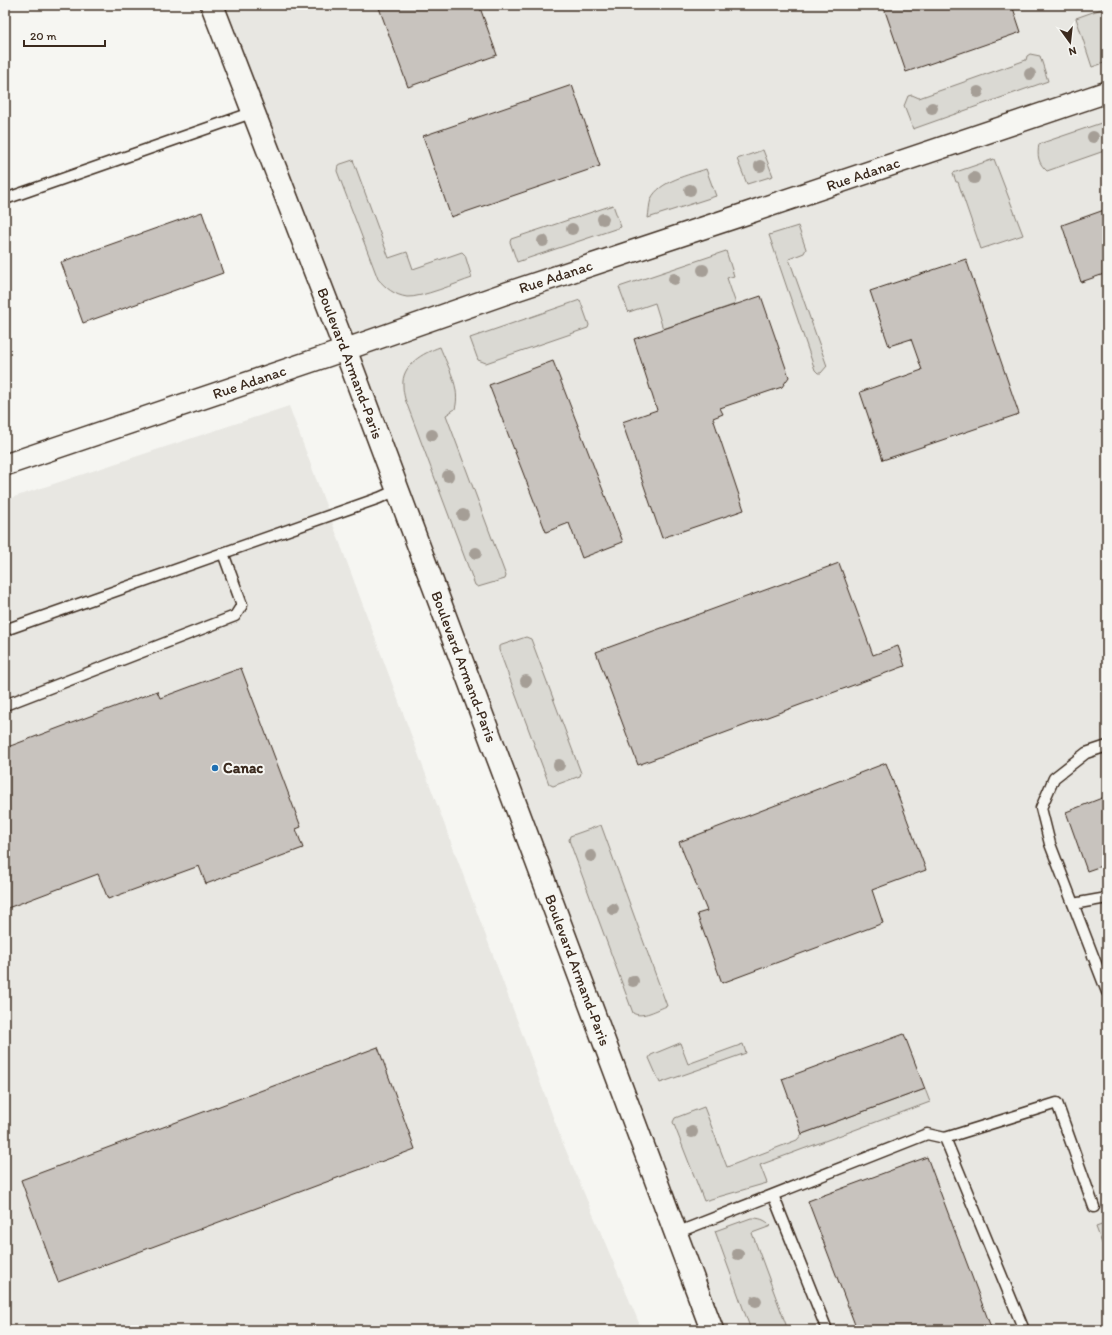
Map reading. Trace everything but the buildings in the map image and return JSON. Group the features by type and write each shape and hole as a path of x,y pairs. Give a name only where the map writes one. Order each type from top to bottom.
{"street":[{"name":"Boulevard Armand-Paris","path":"212,5 345,350 712,1330"},
{"name":"Rue Adanac","path":"5,465 345,350 507,292 750,213 1107,92"}],"lane":[{"path":"5,199 254,112"},
{"path":"5,630 379,498 397,490"},
{"path":"5,705 235,616 242,605 223,552"},
{"path":"1107,746 1086,753 1054,778 1041,808 1050,844 1107,992"},
{"path":"1073,904 1107,898"},
{"path":"676,1233 927,1134 945,1138 1057,1103 1094,1207"},
{"path":"945,1138 1024,1330"},
{"path":"773,1195 827,1330"}],"shaded area":[{"path":"212,5 1107,5 1107,1330 713,1330"},
{"path":"1107,7 1107,62 1092,67 1076,18"},
{"path":"1030,54 1040,56 1048,81 913,129 904,106 908,96 912,95 919,98 1026,60 1027,56"},
{"path":"1107,121 1107,150 1047,171 1040,162 1038,156 1039,144"},
{"path":"763,150 773,176 747,184 737,159"},
{"path":"994,159 1023,235 981,249 958,182 956,182 953,173"},
{"path":"353,160 389,258 407,252 413,269 462,252 465,255 472,278 430,293 413,297 398,295 384,285 378,279 337,171 338,165"},
{"path":"706,169 716,196 648,218 649,206 655,193 667,183"},
{"path":"613,205 621,227 517,262 510,242 511,239"},
{"path":"798,226 806,249 804,253 789,259 827,366 821,373 818,373 815,370 769,235"},
{"path":"726,251 734,276 727,278 736,304 663,329 655,303 629,312 628,311 619,287"},
{"path":"580,300 589,325 588,328 486,363 478,360 470,338"},
{"path":"440,347 453,378 456,393 455,409 446,415 506,576 505,579 478,587 475,585 405,399 403,379 409,366 420,356"},
{"path":"289,406 562,1141 642,1330 8,1330 5,1321 5,500"},
{"path":"526,637 531,639 581,773 580,776 553,786 549,784 499,650 499,646"},
{"path":"601,825 667,1006 641,1015 633,1013 569,840 570,836"},
{"path":"680,1043 688,1064 743,1044 746,1053 660,1083 649,1058 651,1055"},
{"path":"925,1089 930,1102 760,1165 767,1183 704,1201 673,1122 675,1118 704,1107 727,1167 797,1140 802,1134"},
{"path":"751,1218 762,1219 771,1226 752,1233 788,1330 751,1330 715,1231"},
{"path":"1107,1223 1107,1257 1096,1227"}],"place":[{"name":"Canac","path":"215,768"}]}
